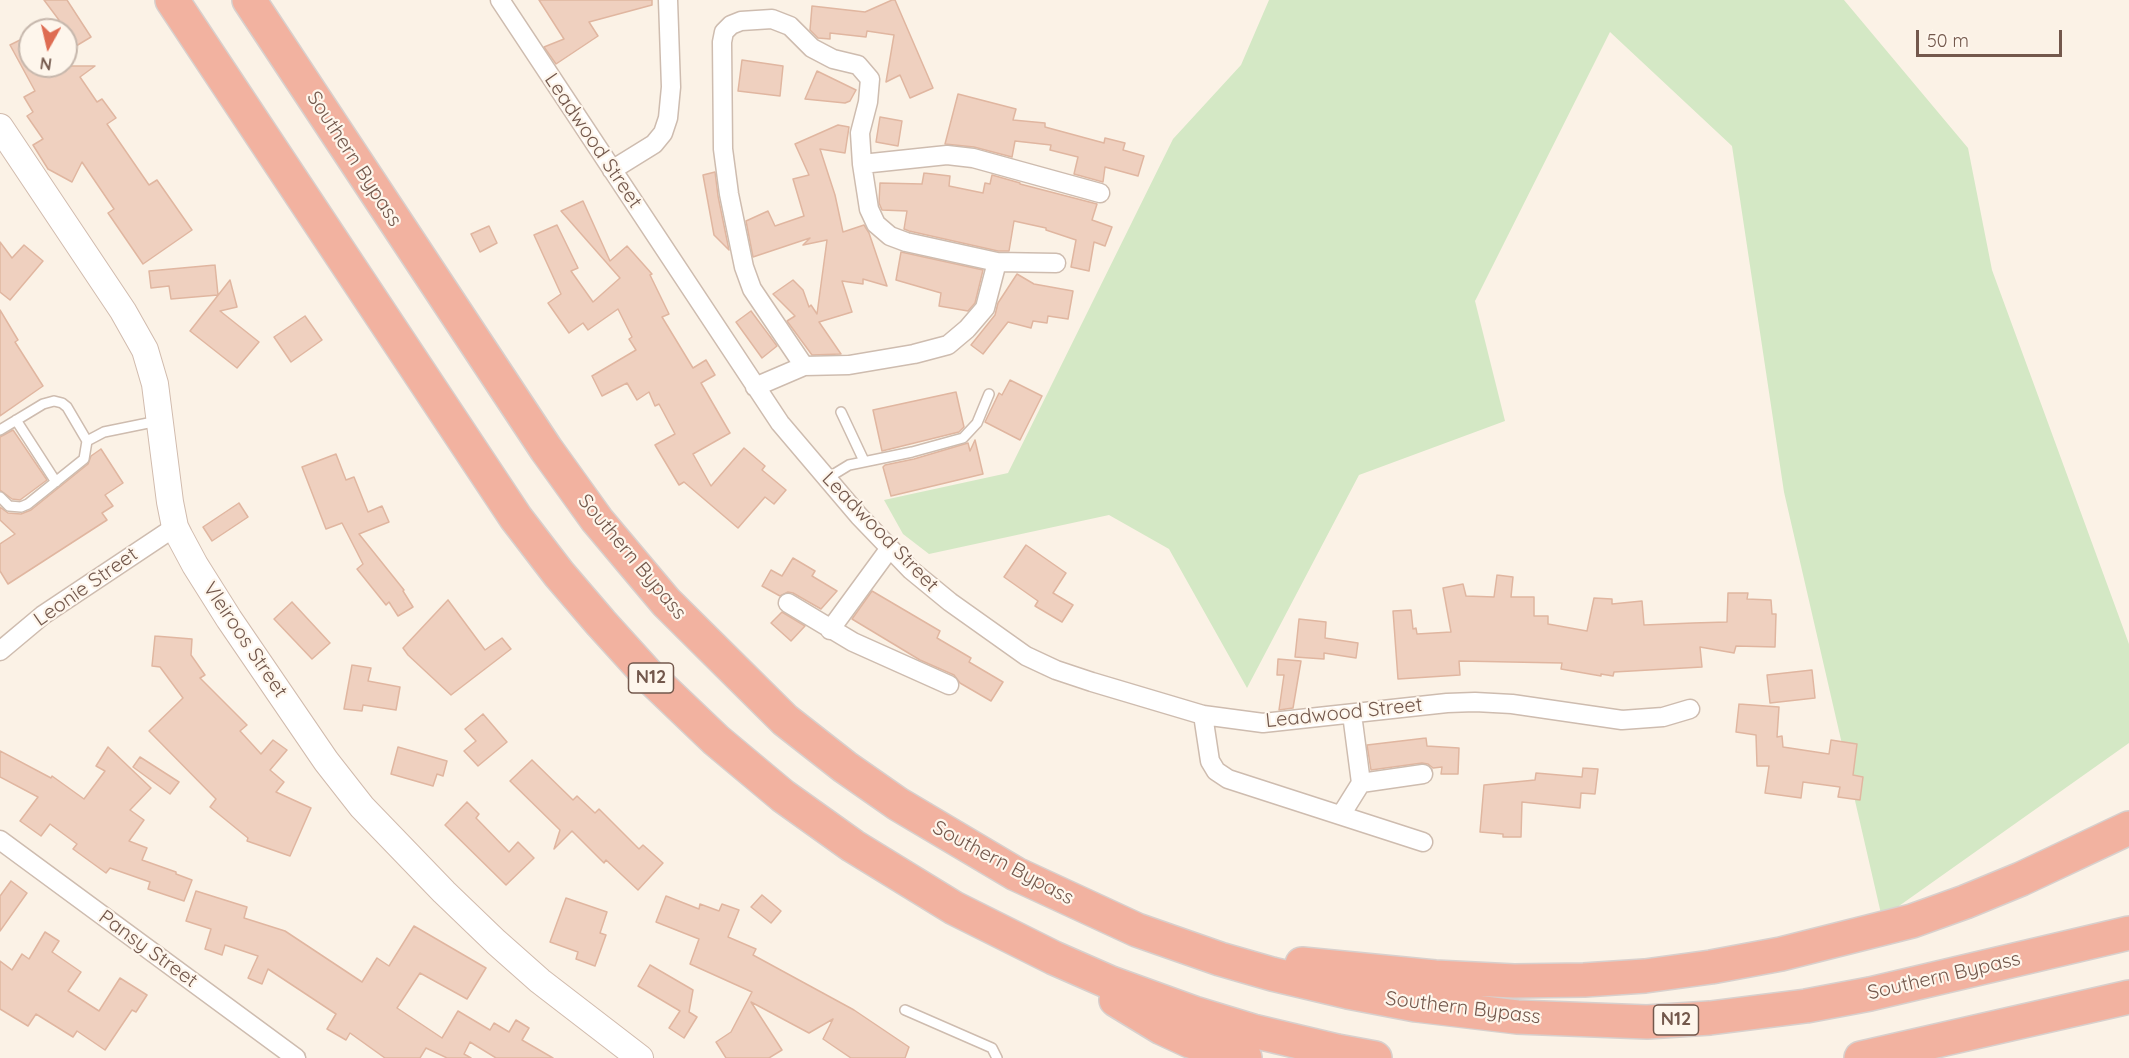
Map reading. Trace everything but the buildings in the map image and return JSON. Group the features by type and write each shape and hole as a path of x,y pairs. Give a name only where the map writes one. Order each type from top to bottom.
{"highway":[{"name":"N12","path":"172,0 516,518 559,574 601,623 649,676 716,740 783,796 853,846 954,908 1054,958 1111,983 1194,1013 1253,1031 1375,1058"},
{"name":"Southern Bypass","path":"249,0 546,449 597,519 666,602 785,720 845,767 963,845 1016,874 1137,930 1220,959 1348,992 1416,1005 1517,1017 1647,1022 1710,1018 1806,1006 1870,994 2129,933"},
{"path":"1220,959 1247,959 1435,977 1514,981 1624,977 1711,967 1781,954 1912,921 2020,879 2129,828"},
{"path":"1054,958 1162,1028 1190,1041 1245,1058"},
{"path":"1861,1058 2129,997"}],"street":[{"name":"Leadwood Street","path":"500,0 780,423 826,478 911,570 950,602 1026,656 1056,670 1203,715 1263,723 1475,702 1512,704 1622,720 1646,720 1690,709"},
{"path":"612,170 654,144 663,133 668,118 671,87 668,0"},
{"path":"804,366 752,289 744,267 729,194 723,148 722,42 724,32 731,25 741,21 772,19 790,26 812,48 834,59 858,66 870,79 868,102 860,133 862,165 869,209 876,224 890,236 906,242 997,262 1056,263"},
{"name":"Vleiroos Street","path":"4,143 79,243 136,334 150,363 175,527 195,565 229,619 326,761 362,807 496,942 540,981 640,1058"},
{"path":"862,165 947,155 973,158 1100,193"},
{"path":"755,387 804,366 849,365 914,354 948,345 967,329 985,308 997,262"},
{"name":"Leonie Street","path":"0,651 52,609 175,527"},
{"path":"830,630 890,548"},
{"path":"788,603 830,630 870,651 949,685"},
{"path":"1341,815 1361,783 1352,714"},
{"path":"1203,715 1210,761 1216,771 1228,778 1423,842"},
{"path":"1361,783 1423,774"},
{"name":"Pansy Street","path":"0,840 296,1058"}],"lane":[{"path":"826,478 849,465 912,452 963,438 977,423 989,394"},
{"path":"0,430 43,404 54,401 68,407 87,441 84,459 28,504 21,507 9,506 0,497"},
{"path":"841,412 864,461"},
{"path":"16,420 56,482"},
{"path":"87,441 104,432 160,420"},
{"path":"905,1010 992,1048 997,1058"}],"green space":[{"path":"1269,0 1844,0 1968,148 1992,270 2129,644 2129,743 1882,918 1784,492 1732,146 1610,32 1475,301 1505,421 1359,475 1247,688 1169,549 1109,515 929,554 903,534 884,500 1008,473 1173,139 1241,65"}]}
